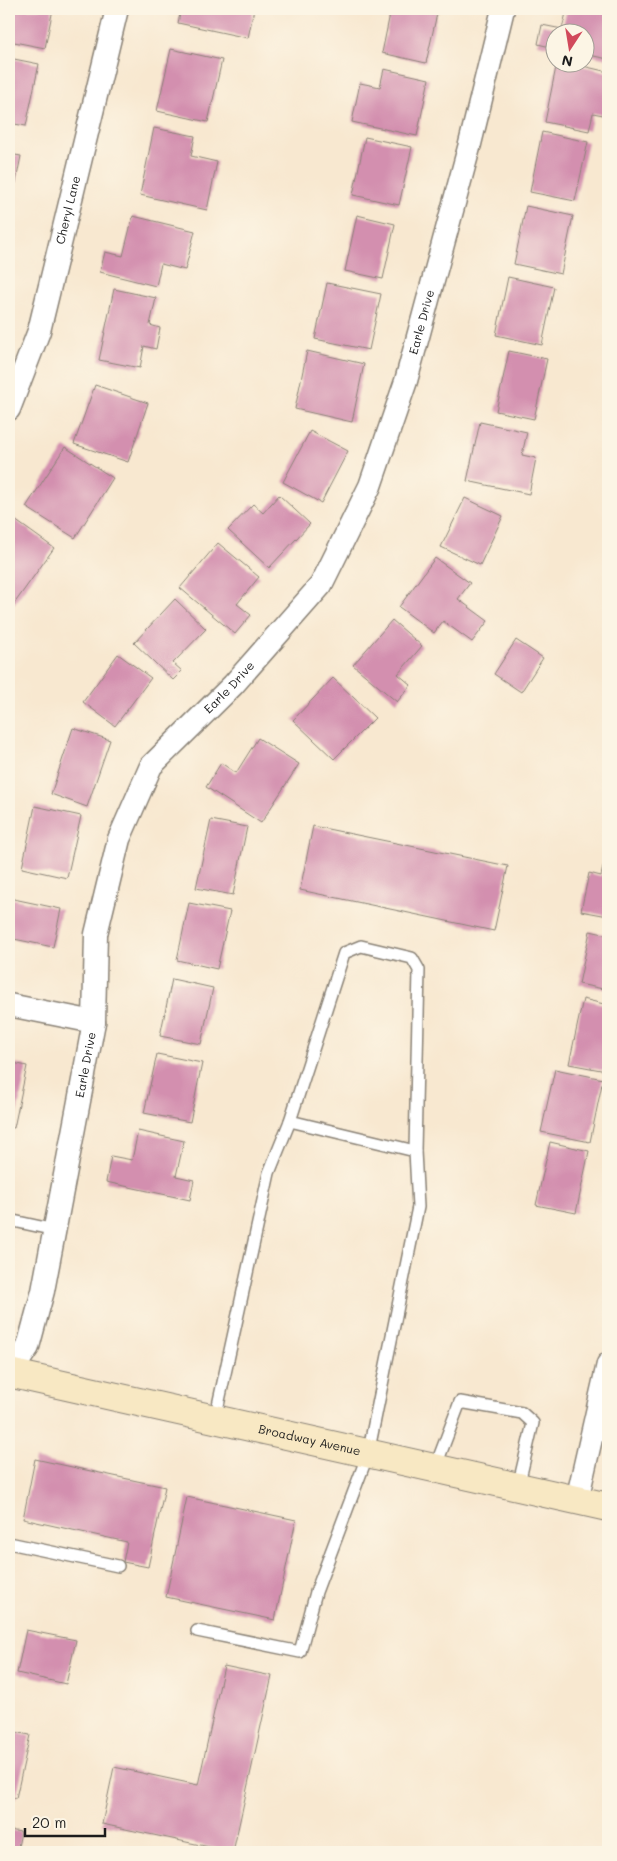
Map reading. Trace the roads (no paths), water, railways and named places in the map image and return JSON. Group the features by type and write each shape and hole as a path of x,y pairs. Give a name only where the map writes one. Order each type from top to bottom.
{"main road":[{"name":"Broadway Avenue","path":"9,1374 608,1507"}],"street":[{"name":"Cheryl Lane","path":"9,409 38,331 117,9"},
{"name":"Earle Drive","path":"9,1374 28,1347 43,1291 94,1022 96,934 119,839 151,766 233,685 321,585 370,486 406,381 470,144 503,9"},
{"path":"9,1005 94,1022"},
{"path":"577,1500 600,1435 608,1364"}],"lane":[{"path":"197,1631 300,1652 316,1592 368,1454 418,1207 416,1151 419,970 412,958 361,946 344,953 290,1121 268,1173 215,1419"},
{"path":"290,1121 416,1151"},
{"path":"9,1220 55,1230"},
{"path":"435,1468 460,1402 522,1413 533,1423 518,1487"},
{"path":"9,1543 118,1566"}]}
